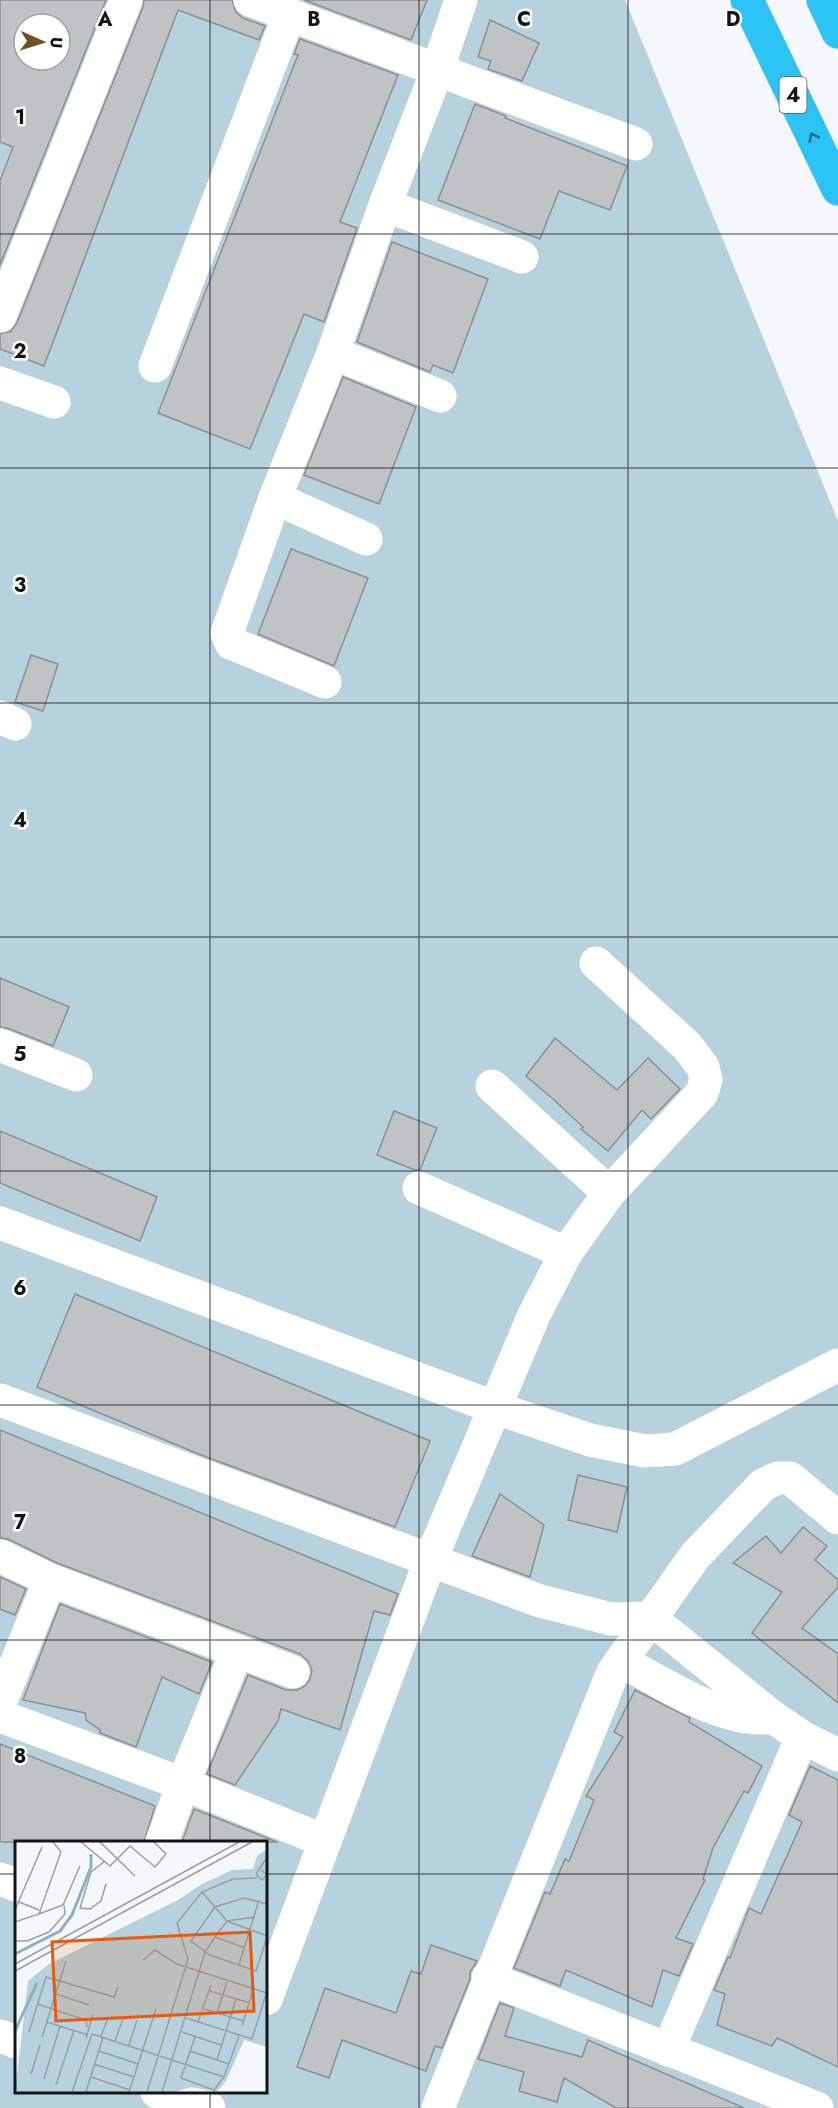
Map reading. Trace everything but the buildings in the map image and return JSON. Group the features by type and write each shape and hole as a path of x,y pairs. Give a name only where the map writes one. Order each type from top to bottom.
{"highway":[{"name":"4","path":"747,0 838,189"},
{"path":"823,0 838,32"}],"street":[{"path":"0,316 126,0"},
{"path":"250,0 636,144"},
{"path":"325,682 231,643 227,633 275,498 333,353 461,0"},
{"path":"155,366 289,15"},
{"path":"385,205 522,257"},
{"path":"333,353 440,396"},
{"path":"0,382 54,402"},
{"path":"275,498 366,539"},
{"path":"267,1996 430,1561 534,1315 566,1253 609,1193 702,1093 706,1080 704,1067 687,1046 596,963"},
{"path":"0,1045 76,1075"},
{"path":"492,1086 609,1193"},
{"path":"419,1188 566,1253"},
{"path":"0,1223 496,1408 590,1440 645,1451 675,1449 838,1365"},
{"path":"0,1400 540,1601 611,1619 650,1618 774,1718 802,1737 838,1755"},
{"path":"438,2108 488,1978 613,1672 695,1556 764,1485 777,1478 790,1478 838,1518"},
{"path":"0,1556 50,1580 293,1672"},
{"path":"0,1703 50,1580"},
{"path":"162,1841 237,1651"},
{"path":"621,1661 691,1699 723,1712 744,1717 774,1718"},
{"path":"0,1716 183,1784 325,1841"},
{"path":"668,2050 802,1737"},
{"path":"0,1879 15,1885"},
{"path":"488,1978 817,2108"},
{"path":"0,2036 15,2042"},
{"path":"163,2093 209,2108"},
{"path":"224,2108 230,2093"}],"shaded area":[{"path":"0,0 625,0 838,521 838,2108 0,2108"}]}
